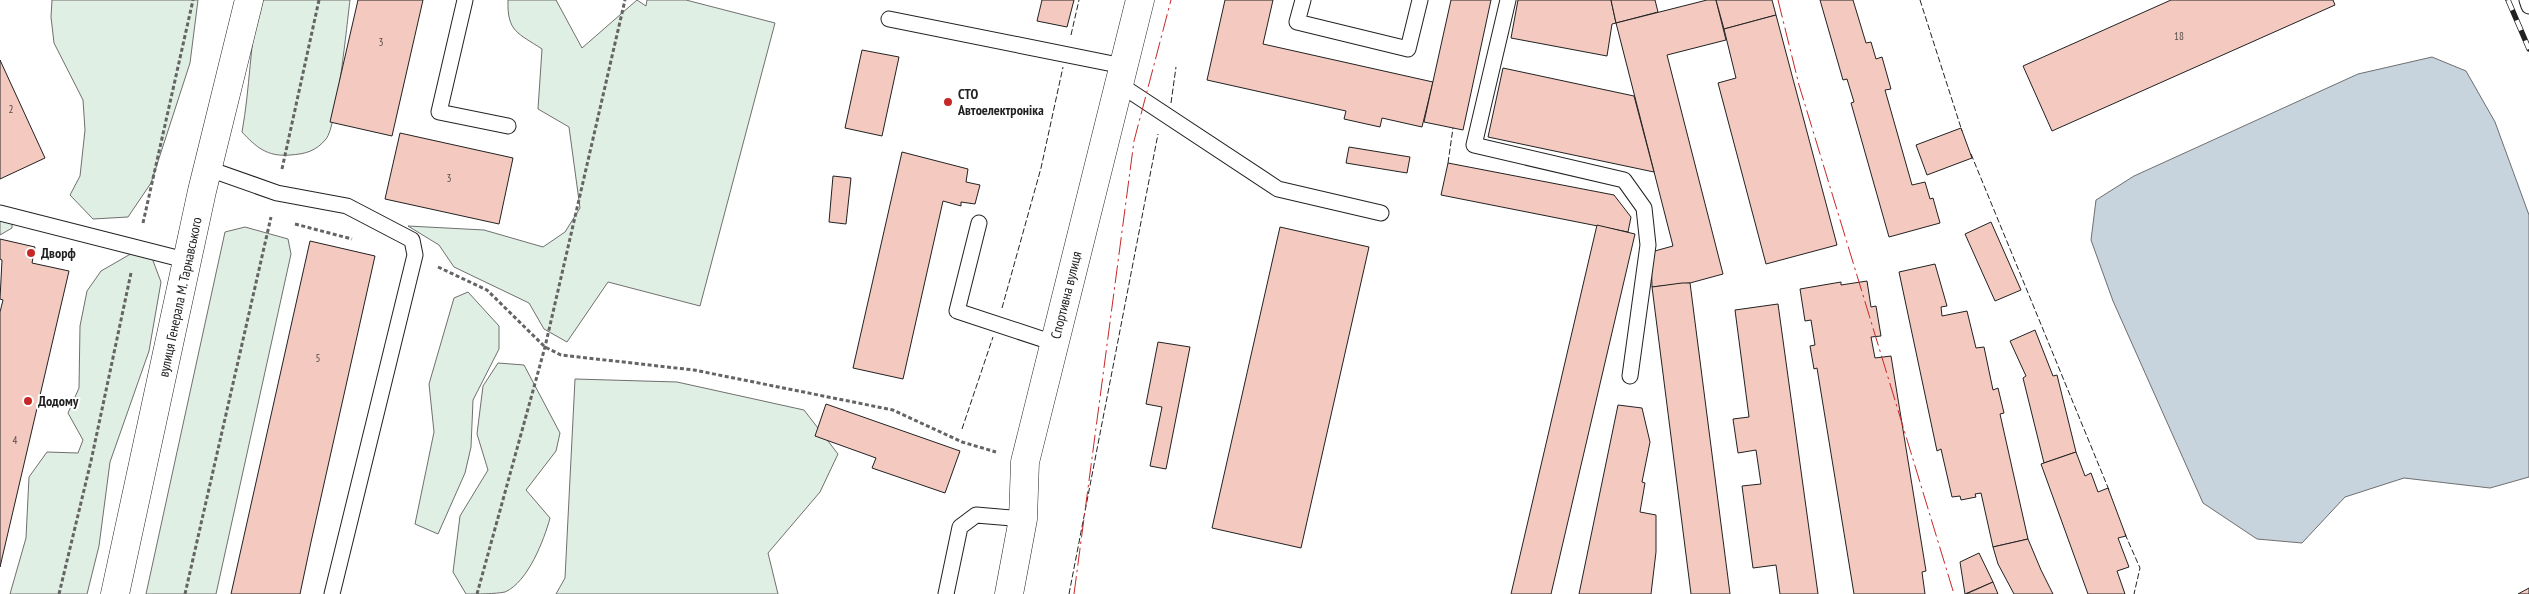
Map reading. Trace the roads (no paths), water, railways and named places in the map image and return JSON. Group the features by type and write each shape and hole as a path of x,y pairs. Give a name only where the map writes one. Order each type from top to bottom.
{"main road":[{"name":"вулиця Генерала М. Тарнавського","path":"115,594 188,261 249,0"},
{"name":"Спортивна вулиця","path":"1009,594 1023,519 1025,462 1140,0"}],"lane":[{"path":"465,0 439,112 508,126"},
{"path":"1303,0 1298,22 1408,49 1420,0"},
{"path":"1508,0 1474,145 1624,180 1644,208 1648,246 1630,376"},
{"path":"2527,0 2529,6"},
{"path":"889,19 1121,75 1278,189 1381,213"},
{"path":"209,169 277,193 347,206 412,240 415,256 332,594"},
{"path":"0,213 188,261"},
{"path":"979,223 957,310 1054,343"},
{"path":"946,594 960,527 976,515 1023,519"}],"railway":[{"path":"2508,0 2529,49"}],"place":[{"name":"СТО Автоелектроніка","path":"948,102"},
{"name":"Дворф","path":"31,253"},
{"name":"Додому","path":"28,401"}]}
